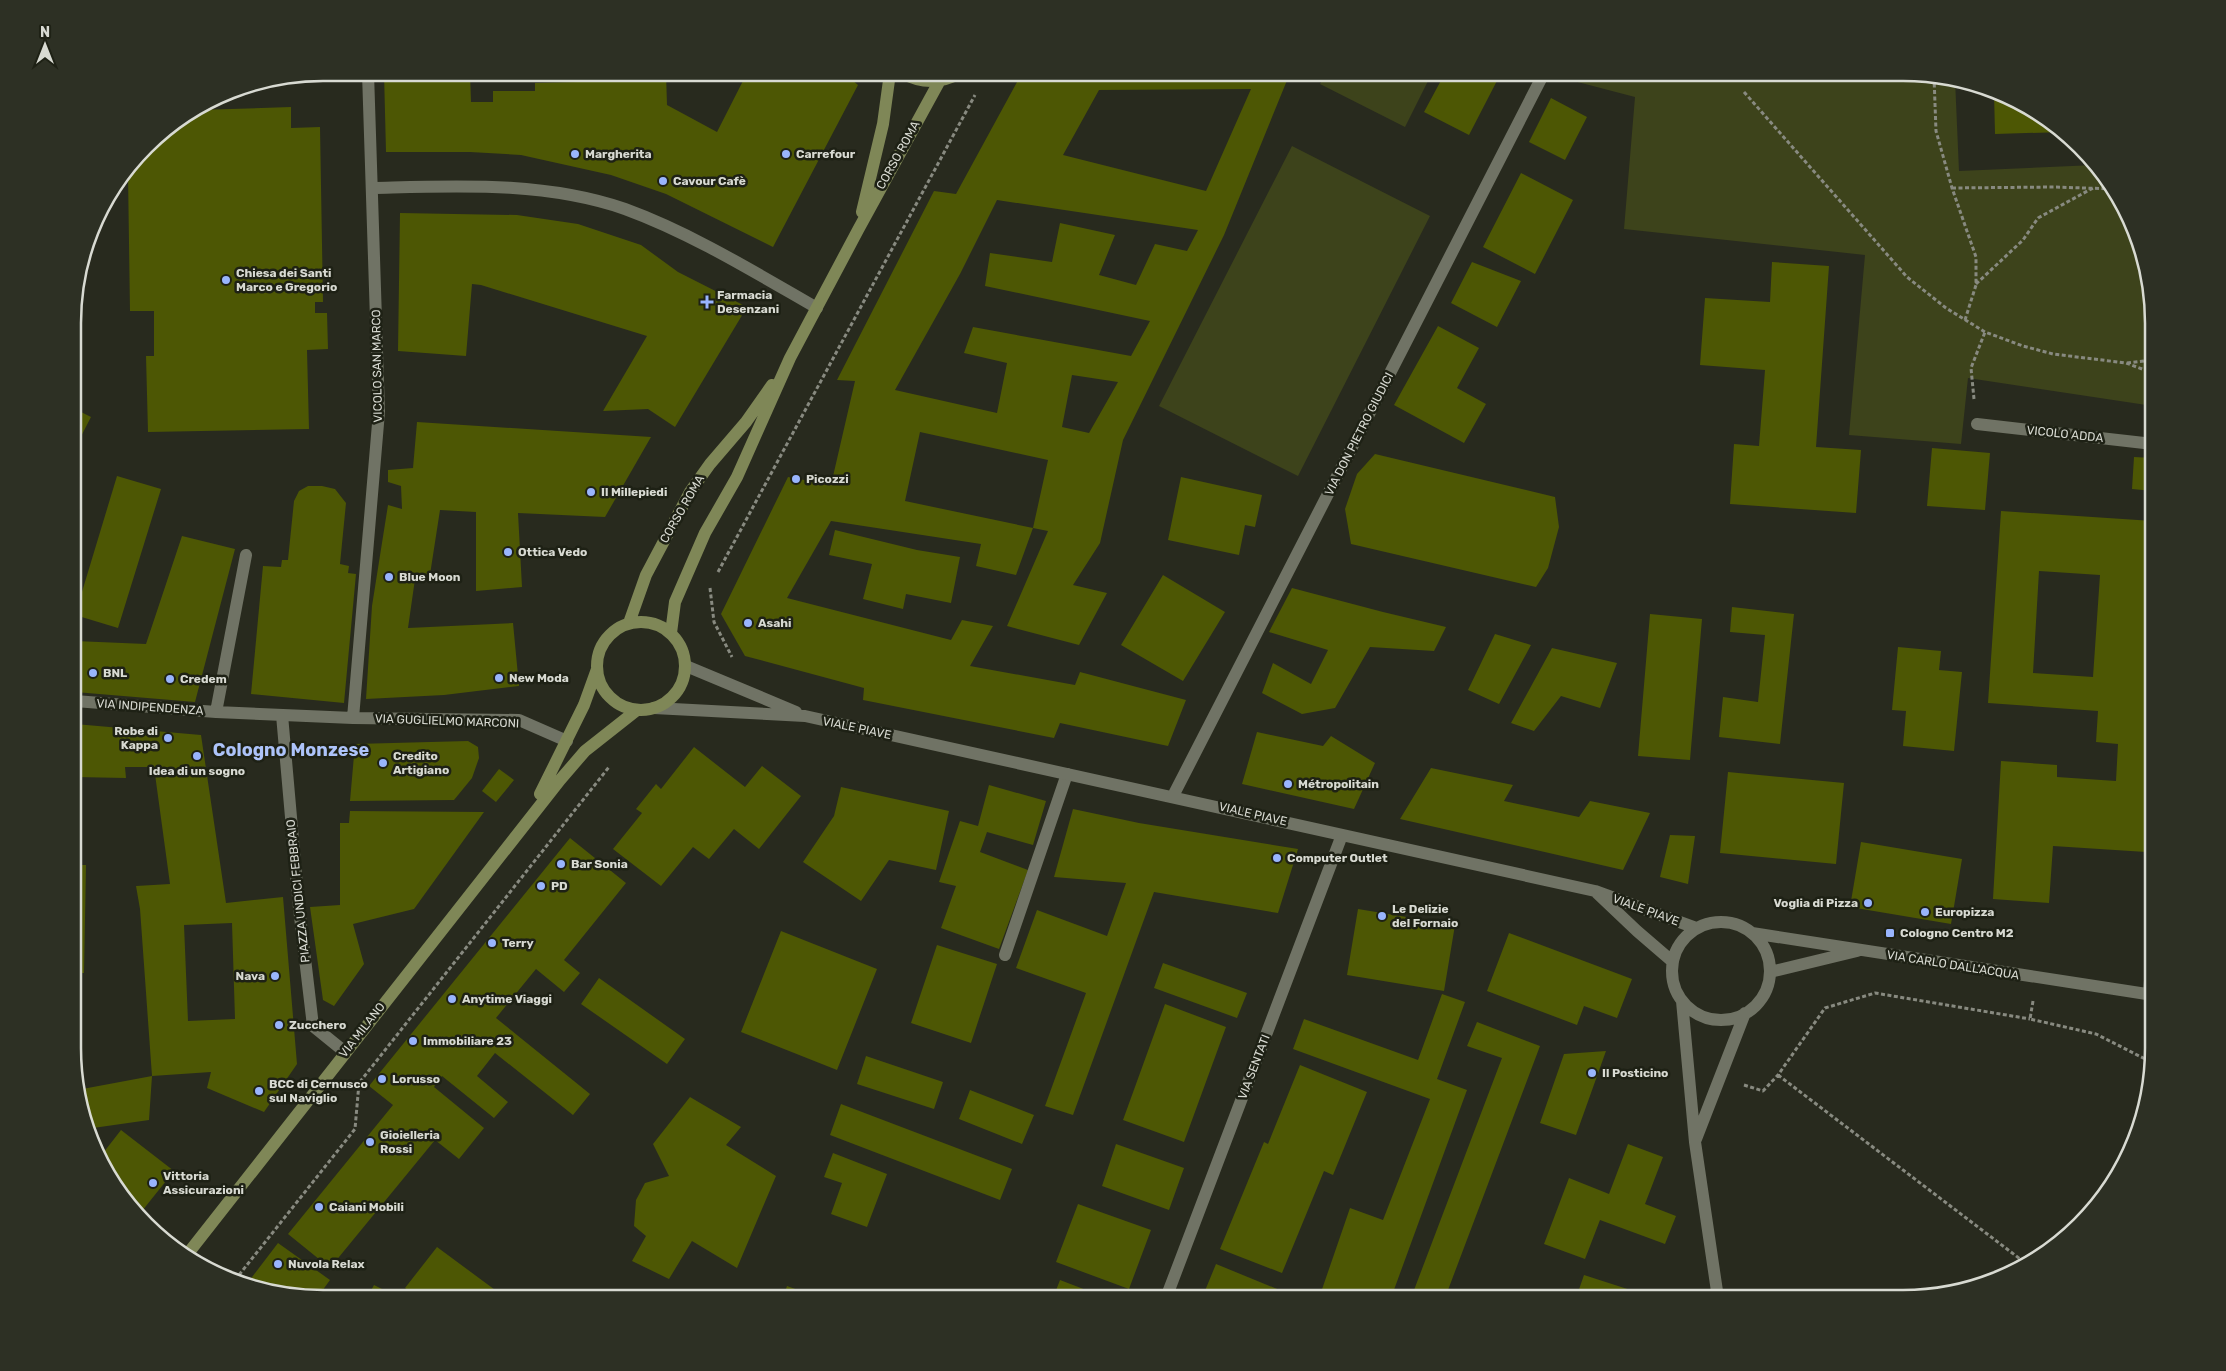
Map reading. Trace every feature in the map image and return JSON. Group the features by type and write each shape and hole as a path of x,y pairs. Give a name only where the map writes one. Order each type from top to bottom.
{"main road":[{"name":"CORSO ROMA","path":"858,230 883,124 889,81"},
{"path":"921,81 939,82"},
{"name":"CORSO ROMA","path":"671,633 675,602 682,584 705,533 736,477 790,358 939,82"},
{"name":"CORSO ROMA","path":"629,623 646,575 690,492 710,464 746,422 790,358"},
{"path":"646,622 671,633 680,645 686,666 682,683 670,699 654,708 637,710 616,703 602,686 597,669 602,646 611,633 629,623 646,622"},
{"name":"VIA MILANO","path":"521,828 548,781 584,705 597,669"},
{"name":"VIA MILANO","path":"191,1250 521,828 585,752 637,710"}],"street":[{"name":"VICOLO SAN MARCO","path":"353,718 379,412 368,81"},
{"name":"VIA DON PIETRO GIUDICI","path":"1173,796 1539,81"},
{"path":"372,188 506,188 562,194 624,209 724,256 818,308"},
{"name":"VICOLO ADDA","path":"1977,424 2145,443"},
{"name":"VIA INDIPENDENZA","path":"81,701 216,712 246,555"},
{"name":"VIALE PIAVE","path":"686,666 805,716"},
{"name":"VIALE PIAVE","path":"654,708 805,716 1595,891 1696,928"},
{"path":"216,712 353,718"},
{"name":"PIAZZA UNDICI FEBBRAIO","path":"282,715 299,908 312,1026 345,1052"},
{"name":"VIA GUGLIELMO MARCONI","path":"353,718 519,720 567,741"},
{"path":"1006,955 1067,774"},
{"name":"VIA SENTATI","path":"1169,1290 1342,835"},
{"path":"1595,891 1673,962"},
{"path":"1682,1001 1694,1012 1709,1018 1731,1019 1745,1014 1759,1002 1765,992 1770,972 1765,950 1752,933 1732,923 1722,922 1696,928 1683,940 1677,949 1673,962 1673,981 1682,1001 1695,1142 1717,1290"},
{"name":"VIA CARLO DALL'ACQUA","path":"1752,933 2145,994"},
{"path":"1770,972 1862,950"},
{"path":"1695,1142 1745,1014"}],"path":[{"path":"1731,81 1906,276 1946,308 1984,332 2023,346 2053,354 2126,363 2145,370"},
{"path":"1934,83 1936,131 1952,188 1976,257 1976,285 1965,320"},
{"path":"1952,188 2104,188"},
{"path":"1976,285 2023,240 2038,218 2094,188"},
{"path":"1977,424 1971,368 1984,332"},
{"path":"2126,363 2145,361"},
{"path":"2030,1020 2038,978"},
{"path":"1720,1078 1763,1091 1778,1075 1825,1008 1875,993 2030,1020 2096,1034 2144,1059"},
{"path":"1778,1075 2020,1259"}],"green space":[{"path":"1322,81 1428,81 1405,127 1320,84"},
{"path":"1574,81 1903,81 1935,83 1955,87 1959,171 2086,165 2104,189 2120,216 2137,260 2143,291 2145,323 2145,405 1968,378 1961,444 1849,435 1865,255 1624,229 1635,97"},
{"path":"1292,146 1430,216 1298,476 1159,406"}],"building":[{"path":"384,81 470,81 471,102 493,102 493,91 535,91 535,83 666,81 667,105 717,132 743,81 853,81 858,85 773,247 666,194 611,175 521,155 470,152 386,152"},
{"path":"1018,81 1287,81 1224,235 1123,440 1100,543 1073,585 1107,593 1079,645 1007,626 1048,531 1033,528 1016,575 976,566 981,544 831,521 787,598 951,640 962,620 993,626 970,666 1075,685 1080,672 1186,700 1168,746 1060,723 1054,738 863,700 864,688 745,656 721,614 788,477 831,485 855,381 837,380 934,191 956,194","holes":["1251,89 1206,191 1063,155 1099,90","997,200 1198,230 1187,251 1155,244 1136,285 1099,275 1115,235 1060,223 1052,262 990,253 985,286 1150,321 1131,356 973,327 964,353 1007,363 997,413 895,390 960,274","1072,375 1118,382 1089,433 1062,427","920,432 1048,460 1033,528 905,501"]},
{"path":"1441,81 1497,81 1469,135 1424,112"},
{"path":"1551,98 1587,117 1565,160 1529,142"},
{"path":"1994,99 2024,114 2052,132 1995,134"},
{"name":"Chiesa dei Santi Marco e Gregorio","path":"291,107 291,128 320,127 323,302 315,302 315,313 327,313 328,349 307,350 309,429 148,432 146,356 154,356 154,311 130,311 128,180 164,141 189,122 210,110"},
{"path":"1521,173 1573,200 1535,274 1483,247"},
{"path":"400,213 517,215 578,224 641,245 678,272 747,307 675,427 648,409 603,411 647,336 481,285 472,284 466,356 398,351"},
{"path":"1472,262 1521,281 1497,327 1451,303"},
{"path":"1772,262 1829,266 1816,447 1861,450 1856,513 1730,504 1734,444 1759,446 1765,370 1700,365 1705,298 1770,302"},
{"path":"1438,326 1479,348 1457,388 1486,404 1464,443 1394,405"},
{"path":"81,412 91,417 81,436"},
{"path":"417,422 651,437 605,517 518,513 522,587 476,591 476,512 440,510 429,581 415,579 408,628 513,623 519,686 444,695 366,699 372,606 388,505 402,509 401,486 388,482 388,470 413,468"},
{"path":"1932,448 1990,453 1985,510 1927,506"},
{"path":"1375,454 1555,497 1559,527 1548,568 1536,587 1351,544 1345,509 1357,474"},
{"path":"2134,457 2145,458 2145,490 2132,489"},
{"path":"117,476 161,489 118,628 81,617 81,595"},
{"path":"1181,477 1262,495 1255,527 1245,525 1239,555 1168,540"},
{"path":"308,486 322,486 335,489 346,503 340,564 349,566 348,573 356,574 344,703 251,694 263,566 281,567 282,560 288,560 294,501 299,491"},
{"path":"2001,511 2145,520 2145,852 2053,846 2049,903 1993,899 2001,761 2057,765 2057,777 2116,781 2118,744 2096,742 2098,711 1988,703","holes":["2039,571 2100,575 2093,677 2033,673"]},
{"path":"835,530 917,550 960,557 951,603 906,594 903,609 863,599 872,564 829,555"},
{"path":"182,536 235,549 195,702 81,692 81,641 146,644"},
{"path":"1163,575 1225,612 1183,681 1121,645"},
{"path":"1292,588 1446,627 1434,651 1370,647 1335,708 1302,714 1262,693 1273,663 1311,684 1328,650 1269,632"},
{"path":"1732,607 1794,614 1780,744 1719,737 1723,697 1758,702 1765,635 1730,632"},
{"path":"1650,614 1702,619 1690,760 1638,756"},
{"path":"1495,634 1531,645 1499,704 1468,690"},
{"path":"1898,647 1941,651 1939,670 1962,672 1954,751 1903,746 1906,711 1892,710"},
{"path":"1552,648 1617,663 1600,708 1561,696 1534,731 1511,723"},
{"path":"81,725 201,735 226,903 283,897 297,1064 264,1112 207,1088 211,1072 152,1076 140,909 136,886 170,884 154,767 125,767 126,778 81,777","holes":["232,923 235,1019 188,1021 184,925"]},
{"path":"1257,732 1323,746 1331,736 1375,763 1354,809 1242,784"},
{"path":"468,741 478,747 479,758 472,778 454,800 350,801 355,744"},
{"path":"694,747 745,787 762,766 801,796 759,849 734,829 709,859 693,847 661,886 613,849 642,813 636,809 656,784 661,789"},
{"path":"1431,768 1513,785 1504,801 1579,817 1590,801 1650,813 1623,870 1400,819"},
{"path":"499,769 514,780 496,802 482,791"},
{"path":"1728,772 1844,783 1836,864 1720,853"},
{"path":"989,785 1046,801 1033,845 987,832 980,852 1028,870 999,949 941,928 956,886 939,882 960,821 978,826"},
{"path":"841,787 949,811 936,870 889,860 861,901 803,862 834,816"},
{"path":"1073,809 1139,823 1298,849 1278,913 1154,892 1073,1115 1045,1106 1086,993 1016,968 1037,910 1107,936 1126,883 1054,877"},
{"path":"350,811 484,812 414,909 353,924 364,964 334,1006 323,1000 310,907 340,905 340,823 349,823"},
{"path":"1670,835 1695,836 1688,884 1660,877"},
{"path":"570,838 626,883 564,960 580,973 564,992 536,969 496,1018 590,1094 573,1115 495,1053 477,1076 508,1102 494,1118 442,1076 434,1087 484,1128 459,1159 435,1140 330,1268 288,1234 393,1105 369,1086"},
{"path":"1861,842 1962,859 1951,924 1850,907"},
{"path":"81,865 86,865 84,973 81,973"},
{"path":"1358,909 1455,925 1444,991 1347,975"},
{"path":"781,931 877,969 837,1070 741,1032"},
{"path":"1509,933 1632,979 1617,1018 1584,1006 1577,1025 1487,991"},
{"path":"937,945 997,964 971,1043 911,1023"},
{"path":"1163,963 1247,993 1237,1018 1154,988"},
{"path":"599,978 685,1039 667,1064 581,1004"},
{"path":"1442,994 1465,1002 1437,1079 1467,1090 1394,1290 1322,1290 1350,1208 1383,1220 1430,1099 1293,1049 1304,1019 1418,1060"},
{"path":"1165,1004 1226,1027 1184,1142 1123,1120"},
{"path":"1477,1022 1540,1046 1448,1290 1414,1290 1502,1058 1467,1046"},
{"path":"1606,1051 1576,1135 1540,1123 1564,1054"},
{"path":"866,1056 943,1082 934,1109 857,1084"},
{"path":"1300,1065 1367,1092 1333,1175 1324,1171 1282,1273 1220,1249 1264,1142 1268,1144"},
{"path":"152,1076 149,1120 95,1128 85,1089"},
{"path":"970,1090 1034,1115 1022,1144 959,1119"},
{"path":"690,1097 741,1127 726,1145 776,1176 737,1268 692,1241 669,1279 632,1261 646,1236 634,1226 636,1200 645,1183 669,1176 653,1144"},
{"path":"841,1104 1012,1169 1000,1200 830,1135"},
{"path":"121,1130 174,1171 143,1209 122,1182 104,1151"},
{"path":"1116,1144 1184,1168 1169,1210 1102,1186"},
{"path":"1628,1144 1663,1157 1645,1204 1676,1216 1665,1244 1600,1220 1585,1259 1544,1244 1569,1178 1609,1194"},
{"path":"833,1153 887,1174 867,1227 831,1214 842,1183 824,1177"},
{"path":"1078,1204 1151,1230 1129,1289 1056,1262"},
{"path":"278,1243 330,1280 323,1290 291,1288 251,1279"},
{"path":"437,1247 495,1290 408,1290 405,1288"},
{"path":"1216,1264 1280,1290 1205,1290"},
{"path":"1584,1275 1630,1290 1579,1290"},
{"path":"1060,1280 1086,1290 1056,1290"},
{"path":"374,1285 384,1290 371,1290"},
{"path":"787,1286 798,1290 786,1290"}],"place":[{"name":"Margherita","path":"575,154"},
{"name":"Carrefour","path":"786,154"},
{"name":"Cavour Cafè","path":"663,181"},
{"name":"Chiesa dei Santi Marco e Gregorio","path":"226,280"},
{"name":"Farmacia Desenzani","path":"707,302"},
{"name":"Picozzi","path":"796,479"},
{"name":"Il Millepiedi","path":"591,492"},
{"name":"Ottica Vedo","path":"508,552"},
{"name":"Blue Moon","path":"389,577"},
{"name":"Asahi","path":"748,623"},
{"name":"BNL","path":"93,673"},
{"name":"New Moda","path":"499,678"},
{"name":"Credem","path":"170,679"},
{"name":"Robe di Kappa","path":"168,738"},
{"name":"Idea di un sogno","path":"197,756"},
{"name":"Credito Artigiano","path":"383,763"},
{"name":"Métropolitain","path":"1288,784"},
{"name":"Computer Outlet","path":"1277,858"},
{"name":"Bar Sonia","path":"561,864"},
{"name":"PD","path":"541,886"},
{"name":"Voglia di Pizza","path":"1868,903"},
{"name":"Europizza","path":"1925,912"},
{"name":"Le Delizie del Fornaio","path":"1382,916"},
{"name":"Cologno Centro M2","path":"1890,933"},
{"name":"Terry","path":"492,943"},
{"name":"Nava","path":"275,976"},
{"name":"Anytime Viaggi","path":"452,999"},
{"name":"Zucchero","path":"279,1025"},
{"name":"Immobiliare 23","path":"413,1041"},
{"name":"Il Posticino","path":"1592,1073"},
{"name":"Lorusso","path":"382,1079"},
{"name":"BCC di Cernusco sul Naviglio","path":"259,1091"},
{"name":"Gioielleria Rossi","path":"370,1142"},
{"name":"Vittoria Assicurazioni","path":"153,1183"},
{"name":"Caiani Mobili","path":"319,1207"},
{"name":"Nuvola Relax","path":"278,1264"}],"district":[{"name":"Cologno Monzese","path":"291,750"}]}
